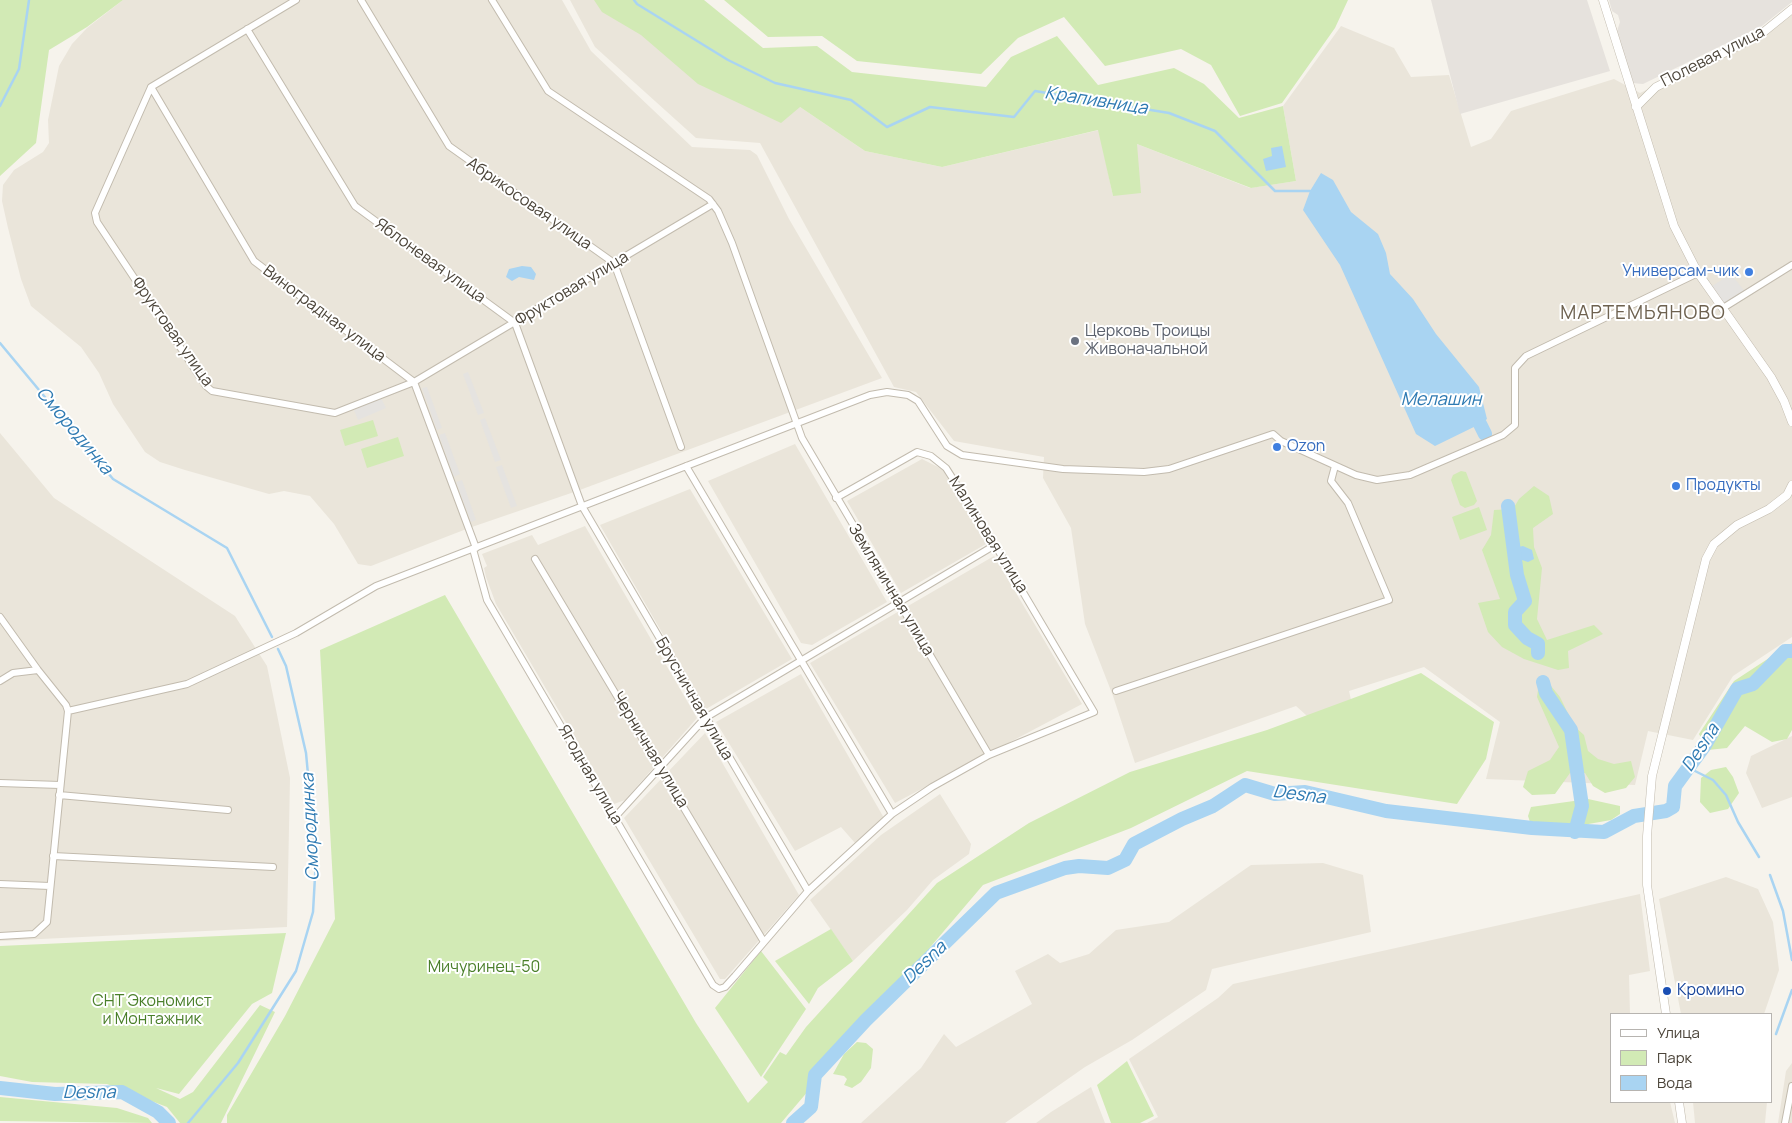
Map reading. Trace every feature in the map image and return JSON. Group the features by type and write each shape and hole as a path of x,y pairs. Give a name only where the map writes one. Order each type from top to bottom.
{"street":[{"path":"151,86 296,0"},
{"name":"Абрикосовая улица","path":"361,0 449,146 614,263"},
{"path":"492,0 548,91 713,204 732,243 796,423"},
{"path":"1603,0 1674,226 1698,273 1771,377 1784,401 1792,422"},
{"name":"Полевая улица","path":"1636,107 1656,86 1760,35 1792,10"},
{"name":"Яблоневая улица","path":"247,29 355,206 515,323"},
{"name":"Фруктовая улица","path":"151,86 95,216 209,390 216,393 332,414 414,382 713,204"},
{"name":"Виноградная улица","path":"151,86 254,261 414,382"},
{"path":"614,263 681,447"},
{"path":"1723,308 1792,265"},
{"path":"68,711 187,684 296,633 376,586 796,423 870,395 887,392 908,395 918,401 947,446 962,455 1063,469 1144,472 1169,470 1273,434 1281,441 1356,475 1377,480 1410,475 1503,435 1515,425 1515,368 1526,356 1698,273"},
{"path":"515,323 582,506"},
{"path":"414,382 475,548"},
{"name":"Земляничная улица","path":"796,423 802,438 836,498 990,755"},
{"name":"Малиновая улица","path":"836,498 917,452 931,456 946,468 995,545 1094,712 990,755"},
{"path":"686,466 892,814"},
{"path":"1116,691 1388,600 1348,503 1331,481 1335,466"},
{"path":"1666,1013 1647,885 1647,836 1652,776 1706,559 1714,544 1737,525 1768,509 1789,494 1792,485"},
{"name":"Брусничная улица","path":"582,506 808,891"},
{"path":"615,817 705,718 995,545"},
{"name":"Ягодная улица","path":"475,548 487,600 713,985 719,989 725,987 764,942"},
{"name":"Черничная улица","path":"535,559 764,942"},
{"path":"0,617 66,705 68,711 47,922 34,934 0,936"},
{"path":"0,681 13,674 38,670"},
{"path":"764,942 808,891 892,814 932,787 990,755"},
{"path":"0,783 60,785"},
{"path":"59,795 228,810"},
{"path":"53,856 273,867"},
{"path":"0,884 50,886"},
{"path":"1786,1123 1792,1086"},
{"path":"1679,1103 1682,1123"}],"shaded area":[{"path":"123,0 562,0 591,51 692,147 750,150 757,155 789,219 882,378 577,491 469,528 371,566 358,564 334,524 310,496 284,491 269,494 160,462 145,452 113,404 99,373 81,347 31,306 21,279 8,228 2,201 3,185 14,170 43,152 49,143 48,120 59,66 72,44 87,28"},
{"path":"570,0 604,0 800,107 865,151 942,167 1099,130 1113,196 1137,144 1250,188 1296,181 1283,106 1341,26 1394,48 1411,77 1449,75 1471,147 1491,139 1511,111 1614,79 1640,93 1757,36 1792,8 1792,637 1733,676 1693,740 1648,731 1635,785 1486,779 1500,722 1424,667 1349,691 1356,722 1325,732 1296,706 1135,763 1113,696 1085,624 1071,528 1043,478 1044,457 954,441 916,392 894,387 760,143 696,138 595,47"},
{"path":"1431,0 1587,0 1610,71 1460,114"},
{"path":"1609,0 1792,0 1792,2 1762,26 1643,84 1632,83 1617,31 1620,22 1618,15 1612,11"},
{"path":"1731,274 1746,293 1723,308 1709,288"},
{"path":"468,372 484,413 478,415 463,374"},
{"path":"427,387 442,428 437,430 422,388"},
{"path":"381,398 386,408 358,420 354,410"},
{"path":"485,418 501,460 495,462 480,420"},
{"path":"0,433 54,498 235,616 267,666 290,778 287,927 0,941"},
{"path":"445,433 460,474 454,477 439,435"},
{"path":"795,444 887,602 812,645 801,643 708,481"},
{"path":"922,459 942,469 986,544 901,593 847,501"},
{"path":"502,465 517,506 511,508 496,467"},
{"path":"462,480 476,520 471,522 456,482"},
{"path":"690,489 792,659 706,709 600,525"},
{"path":"585,526 697,718 625,800 614,804 496,604 486,577 484,568 487,566 482,554 532,535 538,545"},
{"path":"994,556 1082,704 895,803 810,663"},
{"path":"801,674 884,818 855,843 841,827 795,851 716,722"},
{"path":"705,733 799,895 725,979 720,979 624,818"},
{"path":"1792,736 1792,797 1762,808 1746,773 1751,756"},
{"path":"940,794 971,844 969,854 933,880 907,910 853,961 810,900 881,835"},
{"path":"1323,863 1363,875 1371,932 1212,969 1206,990 1132,1040 1085,1067 1005,1123 861,1123 921,1068 944,1034 956,1047 1032,1004 1015,971 1048,954 1060,963 1089,954 1116,930 1169,922 1251,865"},
{"path":"1726,877 1758,889 1773,922 1779,970 1764,1013 1681,1013 1659,899"},
{"path":"1640,894 1650,971 1629,975 1630,1013 1610,1013 1610,1103 1670,1103 1675,1123 1147,1123 1158,1117 1129,1059 1218,998 1233,984"},
{"path":"1792,1063 1792,1123 1778,1123 1786,1071"},
{"path":"1091,1087 1105,1123 1036,1123 1051,1112"},
{"path":"1693,1103 1767,1103 1765,1123 1695,1123"}],"green space":[{"path":"0,0 123,0 87,27 49,50 36,143 0,176"},
{"path":"594,0 704,0 763,48 817,46 852,72 986,87 1011,57 1057,36 1098,85 1174,68 1204,84 1239,118 1283,106 1296,181 1251,188 1137,144 1141,193 1113,196 1098,130 942,167 865,151 800,107 781,123 698,84 641,35 602,12"},
{"path":"724,0 1348,0 1335,28 1282,103 1240,116 1211,65 1181,49 1105,66 1064,17 1018,38 981,74 857,61 822,36 768,37"},
{"path":"373,420 378,436 345,446 340,430"},
{"path":"398,437 404,456 367,468 361,449"},
{"path":"1461,471 1466,472 1477,501 1474,505 1465,508 1460,505 1451,480 1453,475"},
{"path":"1534,486 1549,496 1553,514 1533,528 1534,547 1542,568 1537,619 1547,640 1594,625 1603,634 1568,651 1569,668 1558,670 1524,659 1502,647 1488,632 1478,603 1500,599 1482,550 1491,535 1494,510 1513,509 1519,499"},
{"path":"1479,507 1487,530 1460,540 1452,517"},
{"name":"Мичуринец-50","path":"445,595 696,1023 748,1103 768,1082 763,1077 780,1052 786,1055 806,1027 937,883 1029,823 1130,772 1267,730 1421,673 1494,722 1486,759 1457,804 1247,771 1131,828 983,885 781,1123 227,1123 227,1115 285,1016 335,919 320,650"},
{"path":"1792,643 1792,730 1787,739 1772,742 1745,726 1727,748 1708,750 1699,734 1734,681"},
{"path":"1539,683 1551,686 1560,697 1574,726 1584,735 1588,751 1598,759 1614,764 1631,761 1635,777 1626,788 1605,793 1593,786 1585,773 1570,773 1555,794 1532,795 1523,787 1528,771 1550,760 1559,747 1537,697"},
{"path":"1726,767 1733,777 1739,793 1728,809 1710,813 1700,802 1701,778 1711,770"},
{"path":"1588,799 1620,806 1620,814 1611,820 1566,828 1531,825 1528,816 1531,807"},
{"path":"831,929 853,961 818,988 809,1004 775,961"},
{"name":"СНТ Экономист и Монтажник","path":"286,933 272,993 252,1004 179,1094 156,1088 180,1099 193,1092 260,1005 275,1012 221,1123 180,1123 167,1107 107,1084 32,1082 0,1076 0,946"},
{"path":"761,951 806,1009 761,1077 715,1008"},
{"path":"857,1042 866,1043 873,1049 871,1068 861,1082 852,1088 844,1085 847,1079 844,1076 833,1074 844,1054"},
{"path":"1127,1061 1154,1116 1140,1123 1111,1123 1097,1085"},
{"path":"0,1097 117,1108 148,1118 152,1123 0,1121"}],"water":[{"path":"1282,146 1286,167 1266,171 1263,159 1272,156 1271,148"},
{"name":"Мелашин","path":"1321,173 1333,180 1351,212 1378,234 1386,253 1390,274 1413,299 1436,334 1479,387 1487,419 1480,424 1435,446 1416,434 1340,265 1303,210 1310,191"},
{"path":"522,266 531,267 536,274 534,280 519,277 512,281 506,277 509,269"},
{"path":"1523,546 1532,550 1534,559 1528,562 1513,557 1510,549"}],"waterway":[{"name":"Смородинка","path":"0,106 19,69 29,0"},
{"name":"Крапивница","path":"634,0 637,4 728,60 775,83 851,100 887,127 930,107 1014,117 1035,91 1169,113 1215,131 1275,191 1310,191"},
{"name":"Смородинка","path":"0,343 113,479 227,548 272,637"},
{"name":"Крапивница","path":"1480,424 1485,434"},
{"name":"Крапивница","path":"1508,506 1517,575 1525,601 1515,612 1515,625 1527,638 1538,644 1538,653"},
{"name":"Смородинка","path":"188,1123 238,1063 296,971 313,912 316,859 306,753 286,666 278,649"},
{"name":"Desna","path":"793,1123 811,1107 815,1075 866,1020 996,893 1065,868 1079,866 1108,868 1125,860 1134,844 1182,819 1213,806 1245,785 1275,794 1305,792 1386,811 1532,828 1604,832 1634,816 1666,811 1673,807 1675,786 1705,745 1737,689 1753,684 1785,651 1792,651"},
{"name":"Крапивница","path":"1543,682 1546,693 1571,730 1582,806 1575,832"},
{"path":"1687,767 1713,780 1726,795 1738,822 1759,857"},
{"path":"1770,875 1783,911 1792,960"},
{"path":"1776,1034 1792,990"},
{"name":"Desna","path":"0,1088 55,1094 122,1092 158,1112 169,1123"}],"place":[{"name":"Универсам-чик","path":"1749,272"},
{"name":"Церковь Троицы Живоначальной","path":"1075,341"},
{"name":"Ozon","path":"1277,447"},
{"name":"Продукты","path":"1676,486"},
{"name":"Кромино","path":"1667,991"}],"district":[{"name":"МАРТЕМЬЯНОВО","path":"1643,314"}]}
